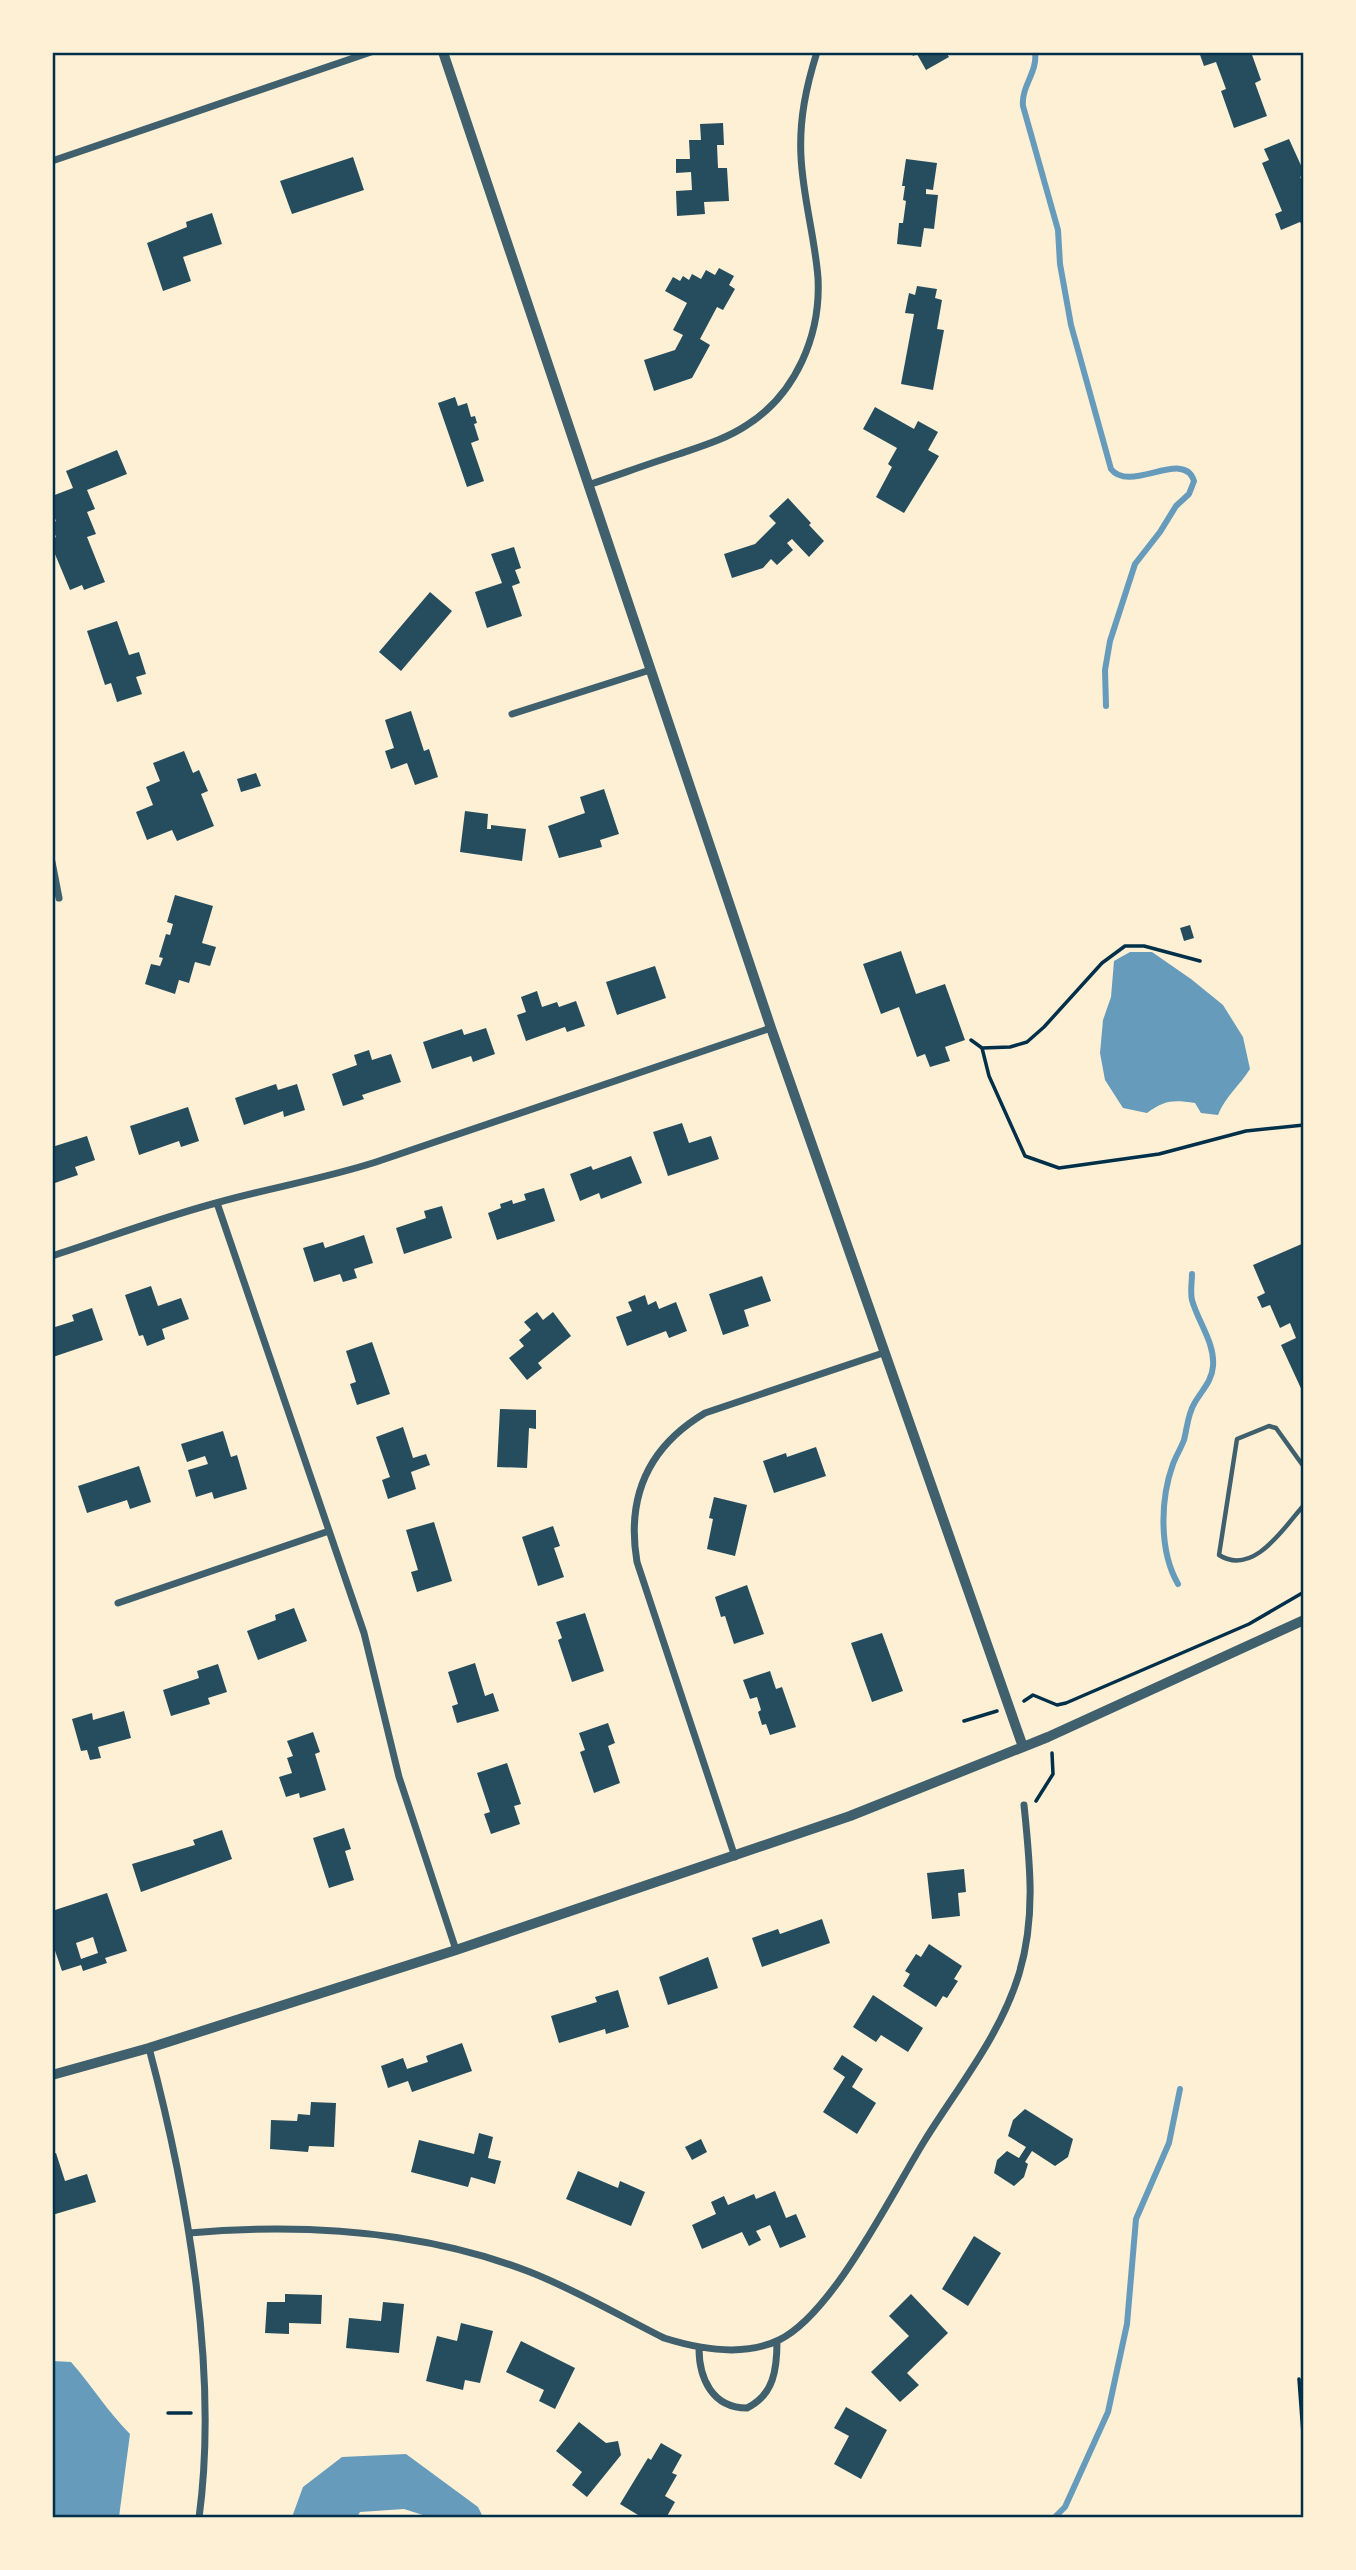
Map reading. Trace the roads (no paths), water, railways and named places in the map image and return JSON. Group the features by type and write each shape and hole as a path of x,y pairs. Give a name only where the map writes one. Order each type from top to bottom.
{"street":[{"path":"52,161 371,52"},
{"path":"443,52 771,1028 1023,1747"},
{"path":"588,485 713,442 747,425 781,396 799,368 813,330 817,309 818,280 804,186 801,130 807,85 817,52"},
{"path":"512,714 650,670"},
{"path":"52,862 59,898"},
{"path":"52,1256 217,1203 340,1174 771,1028"},
{"path":"217,1203 364,1633 399,1777 456,1950"},
{"path":"735,1857 640,1571 634,1542 634,1519 639,1492 650,1465 660,1451 682,1429 705,1413 883,1353"},
{"path":"118,1603 329,1531"},
{"path":"52,2075 149,2048 456,1950 850,1816 1048,1737 1304,1620"},
{"path":"189,2233 249,2228 297,2228 394,2235 465,2250 534,2273 664,2338 699,2348 738,2349 777,2341 804,2323 851,2262 970,2073 1002,2017 1019,1973 1030,1918 1030,1861 1024,1805"},
{"path":"149,2048 189,2233 201,2336 204,2413 199,2518"},
{"path":"699,2348 701,2373 715,2397 728,2405 747,2408 763,2398 774,2378 777,2341"}],"lane":[{"path":"1304,1467 1276,1428 1269,1426 1237,1439 1219,1555 1236,1560 1248,1559 1272,1542 1304,1505"}],"water":[{"path":"1130,952 1152,952 1191,979 1223,1005 1243,1037 1250,1069 1218,1115 1201,1113 1195,1103 1180,1101 1164,1103 1147,1113 1123,1108 1105,1080 1100,1053 1103,1020 1111,997 1114,961"},
{"path":"53,2361 71,2362 130,2434 119,2517 53,2517"},
{"path":"406,2454 478,2507 483,2517 429,2517 404,2509 360,2512 357,2517 292,2517 303,2487 342,2457"}],"waterway":[{"path":"1035,52 1023,106 1058,230 1060,264 1071,325 1111,469 1120,475 1131,477 1179,469 1188,472 1194,481 1189,494 1176,506 1135,564 1110,641 1105,670 1106,706"},
{"path":"1178,1584 1167,1556 1165,1541 1166,1493 1173,1464 1184,1440 1190,1412 1208,1382 1213,1366 1209,1341 1192,1300 1192,1274"},
{"path":"1054,2518 1065,2507 1108,2412 1127,2324 1136,2219 1169,2143 1180,2089"}]}
